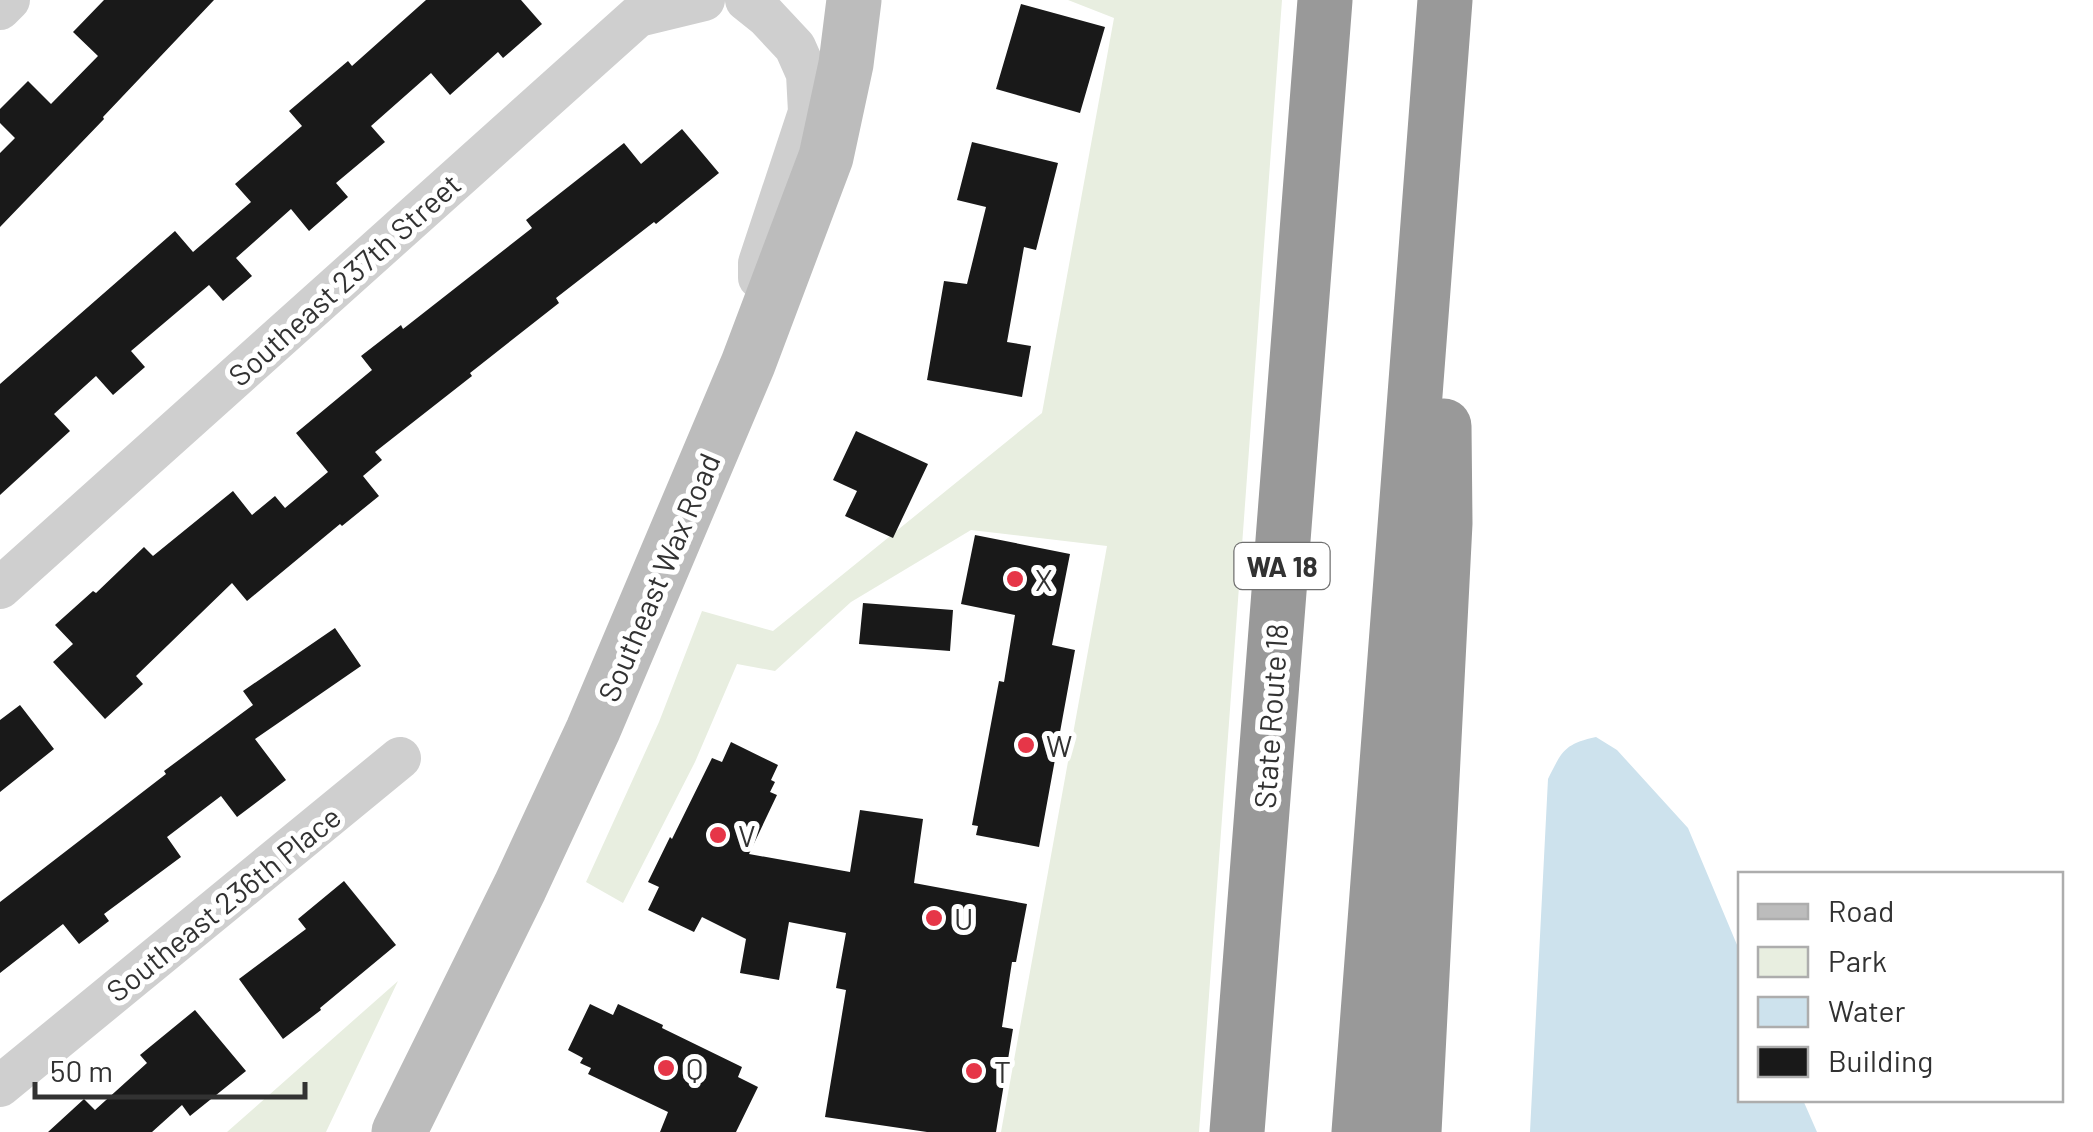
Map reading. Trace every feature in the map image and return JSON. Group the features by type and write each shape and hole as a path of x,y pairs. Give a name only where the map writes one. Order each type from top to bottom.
{"highway":[{"name":"State Route 18","path":"1236,1132 1324,0"},
{"path":"1358,1132 1443,22"},
{"path":"1414,1132 1445,523 1443,22"}],"main road":[{"name":"Southeast Wax Road","path":"399,1132 593,730 760,329 826,157 846,64 854,0"}],"street":[{"path":"0,8 8,0"},
{"name":"Southeast 237th Street","path":"0,588 631,8 704,0"},
{"path":"746,0 794,47 807,74 809,112 758,263 760,329"},
{"name":"Southeast 236th Place","path":"0,1086 400,758"}],"green space":[{"path":"1068,0 1282,0 1199,1132 1001,1132 1107,546 971,530 851,602 775,671 737,664 695,762 623,903 586,882 659,722 702,611 773,631 1042,413 1114,18"},
{"path":"398,981 326,1132 227,1132"}],"water":[{"path":"1596,737 1617,750 1688,828 1738,947 1738,1102 1804,1102 1817,1132 1530,1132 1548,779 1565,750"}],"building":[{"path":"104,0 214,0 0,227 0,153 15,138 0,123 0,109 28,81 51,104 98,56 73,32"},
{"path":"426,0 521,0 542,24 503,58 498,52 450,95 431,73 371,126 385,142 336,183 348,197 309,231 291,209 236,258 252,276 223,301 209,285 131,351 145,367 113,395 96,376 54,414 70,431 0,495 0,384 175,231 193,252 251,202 235,184 302,126 289,111 348,61 352,66"},
{"path":"1021,4 1105,27 1080,113 996,89"},
{"path":"682,129 719,173 556,298 559,303 375,452 382,460 363,476 379,496 247,601 232,583 136,676 143,684 105,719 53,662 73,644 55,625 144,547 153,556 233,491 252,515 275,496 285,508 328,472 296,433 372,370 361,356 401,325 403,329 532,228 526,220 624,143 641,164"},
{"path":"972,142 1058,163 1036,250 1024,247 1007,342 1031,346 1022,397 927,380 944,281 967,284 986,207 957,200"},
{"path":"856,431 928,464 893,538 845,516 857,491 833,480"},
{"name":"W","path":"975,535 1070,554 1052,645 1075,650 1039,847 976,835 978,826 972,825 1015,615 961,604"},
{"path":"863,603 953,610 950,651 859,644"},
{"path":"335,628 361,666 255,739 286,780 237,817 221,796 167,837 181,857 104,914 109,921 79,944 63,924 0,973 0,902 253,705 243,691"},
{"path":"20,705 54,749 0,792 0,720"},
{"path":"731,742 778,765 770,792 777,795 749,854 850,872 860,810 923,819 914,883 1027,904 1016,962 1012,962 1002,1027 1013,1029 996,1132 927,1132 825,1117 846,990 836,988 846,933 789,922 779,980 740,973 746,939 702,917 694,932 648,910 659,887 648,882 670,837 712,758 722,762"},
{"path":"344,881 396,945 283,1039 239,979 306,929 298,919"},
{"name":"Q","path":"590,1004 613,1015 618,1004 742,1067 738,1077 758,1087 736,1132 660,1132 668,1112 588,1074 591,1068 580,1063 583,1058 568,1050"},
{"path":"195,1010 246,1071 190,1116 182,1105 152,1132 48,1132 84,1099 95,1110 147,1063 140,1055"}],"place":[{"name":"X","path":"1015,579"},
{"name":"W","path":"1026,745"},
{"name":"V","path":"718,835"},
{"name":"U","path":"934,918"},
{"name":"Q","path":"666,1068"},
{"name":"T","path":"974,1071"}]}
